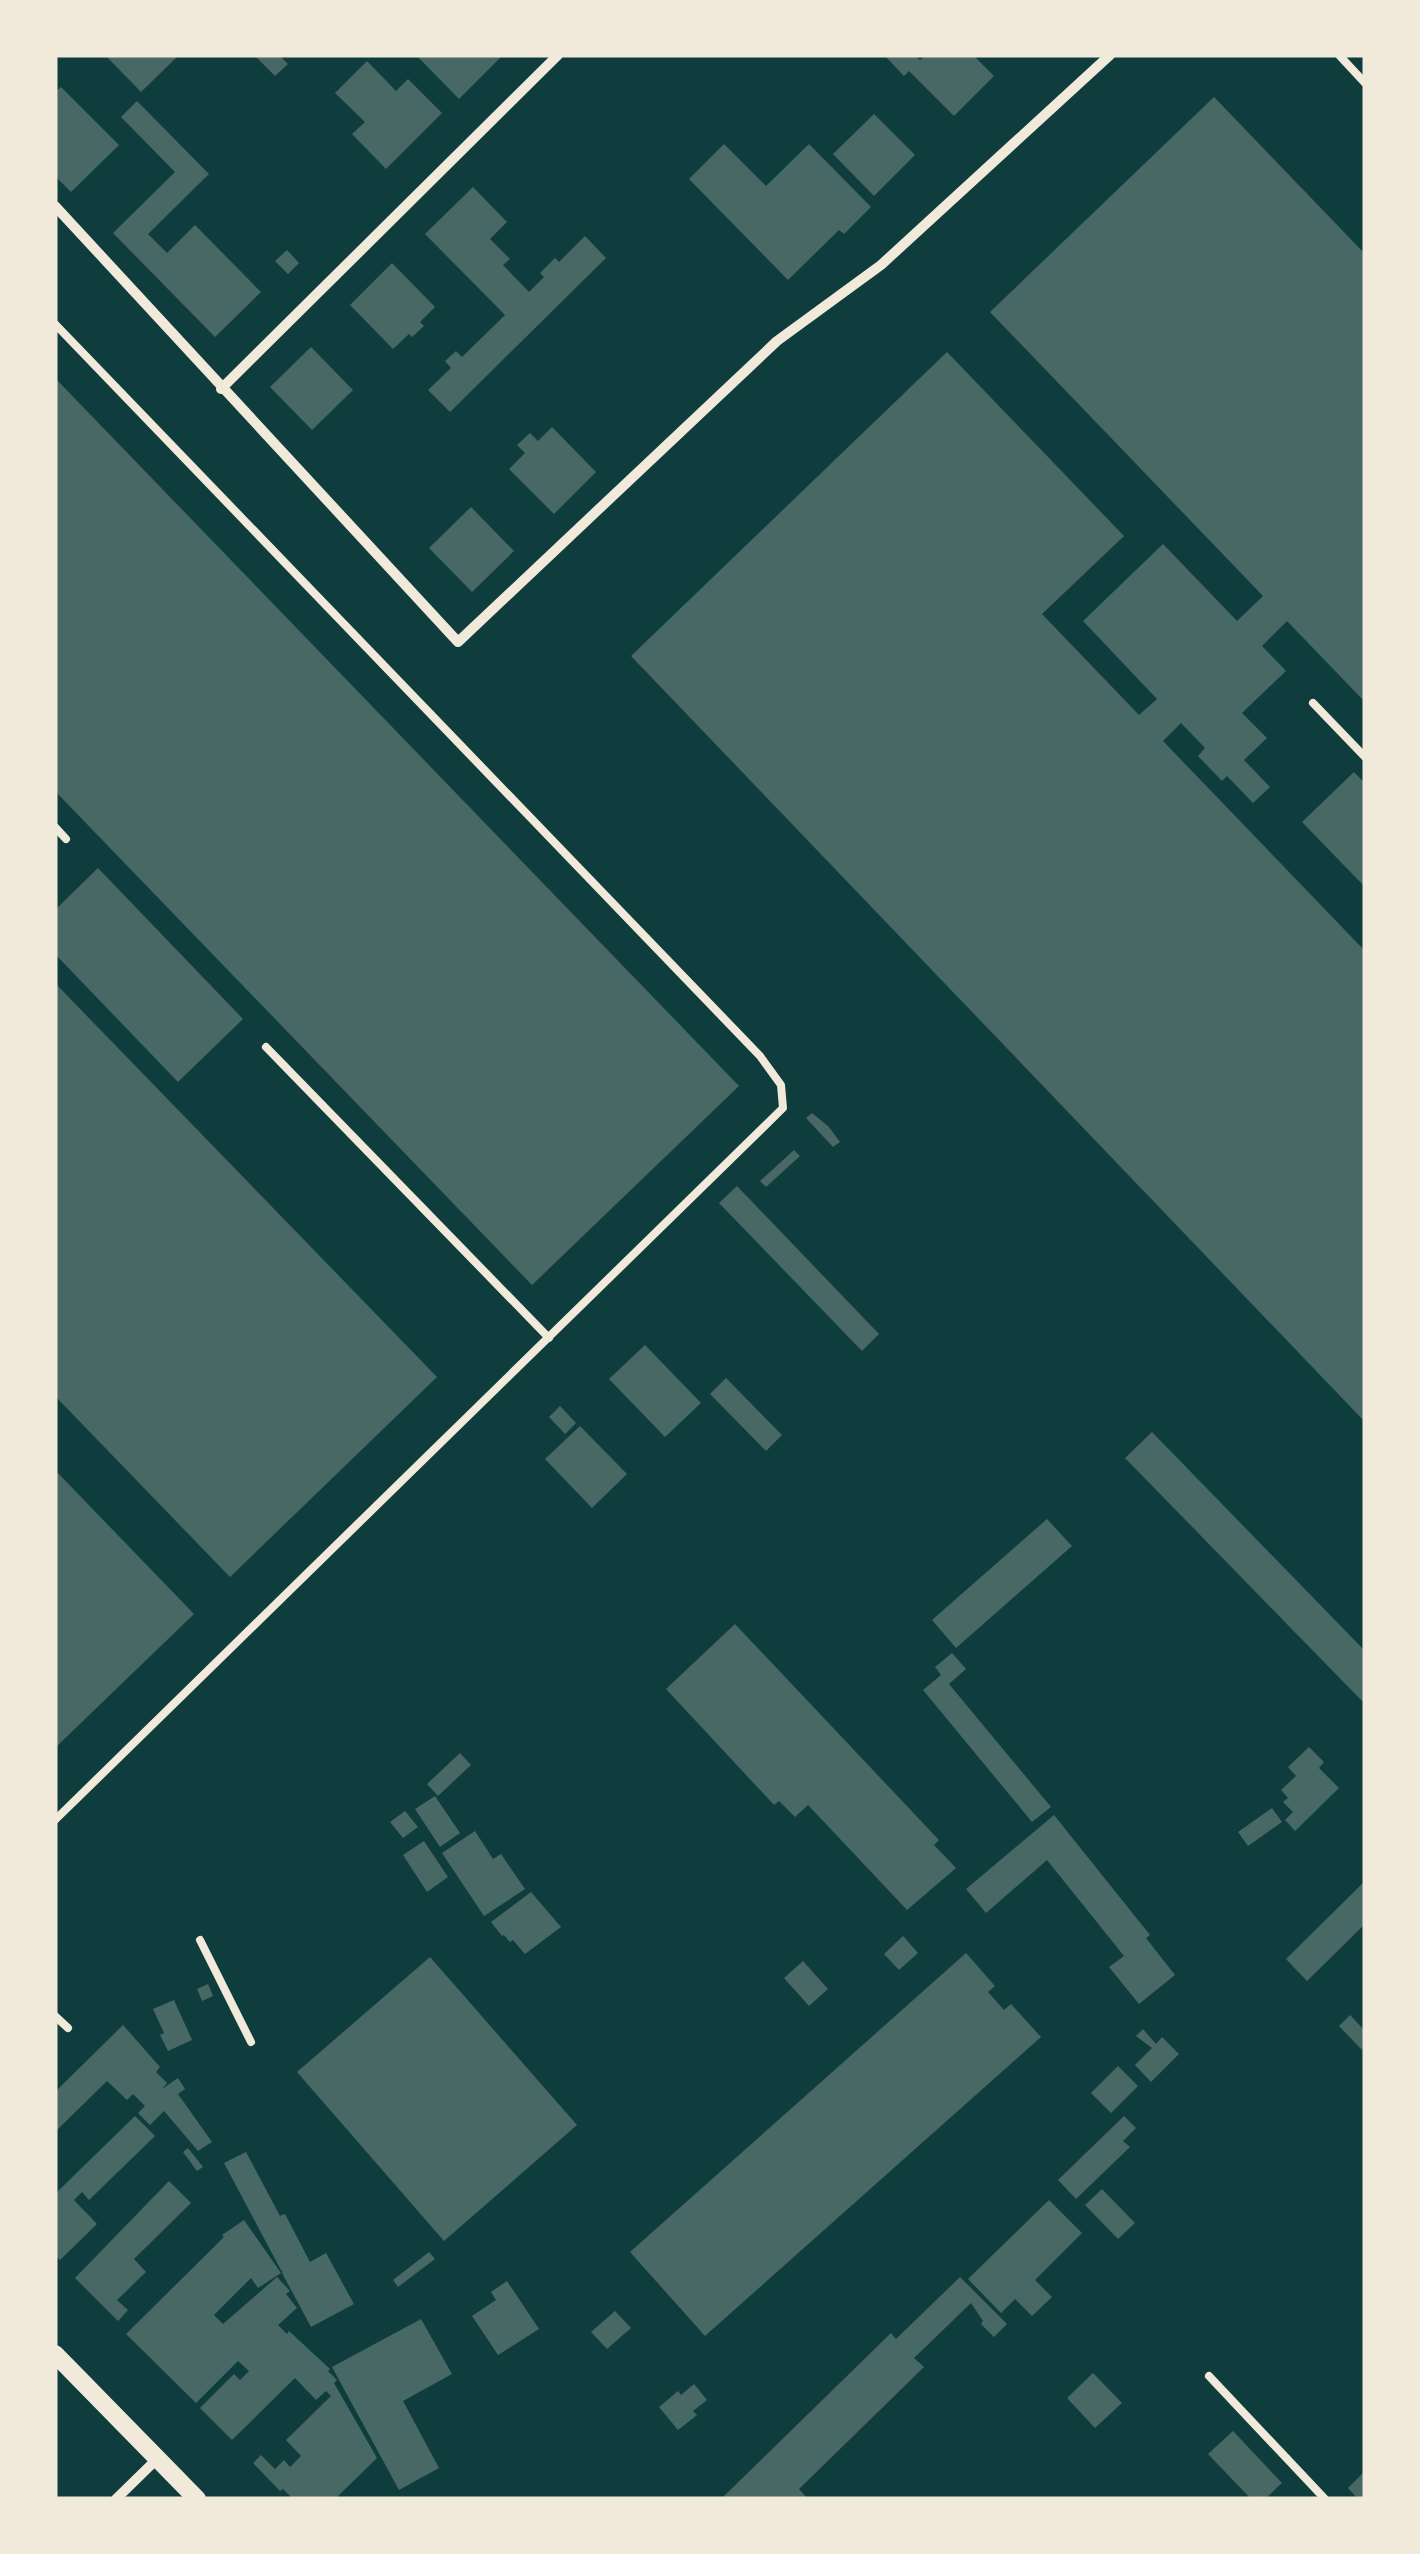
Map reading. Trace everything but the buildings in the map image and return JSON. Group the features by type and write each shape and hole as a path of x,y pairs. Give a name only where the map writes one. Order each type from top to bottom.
{"street":[{"path":"221,389 558,55"},
{"path":"55,206 458,642 778,341 880,266 1110,55"},
{"path":"55,2354 197,2499"},
{"path":"116,2499 157,2459"}],"lane":[{"path":"1338,55 1365,83"},
{"path":"55,324 746,1041 781,1086 783,1108 55,1820"},
{"path":"1313,703 1365,757"},
{"path":"55,828 66,839"},
{"path":"266,1048 548,1338"},
{"path":"200,1940 250,2042"},
{"path":"55,2016 68,2028"},
{"path":"1209,2376 1325,2499"},
{"path":"1306,2499 1316,2489"}]}
